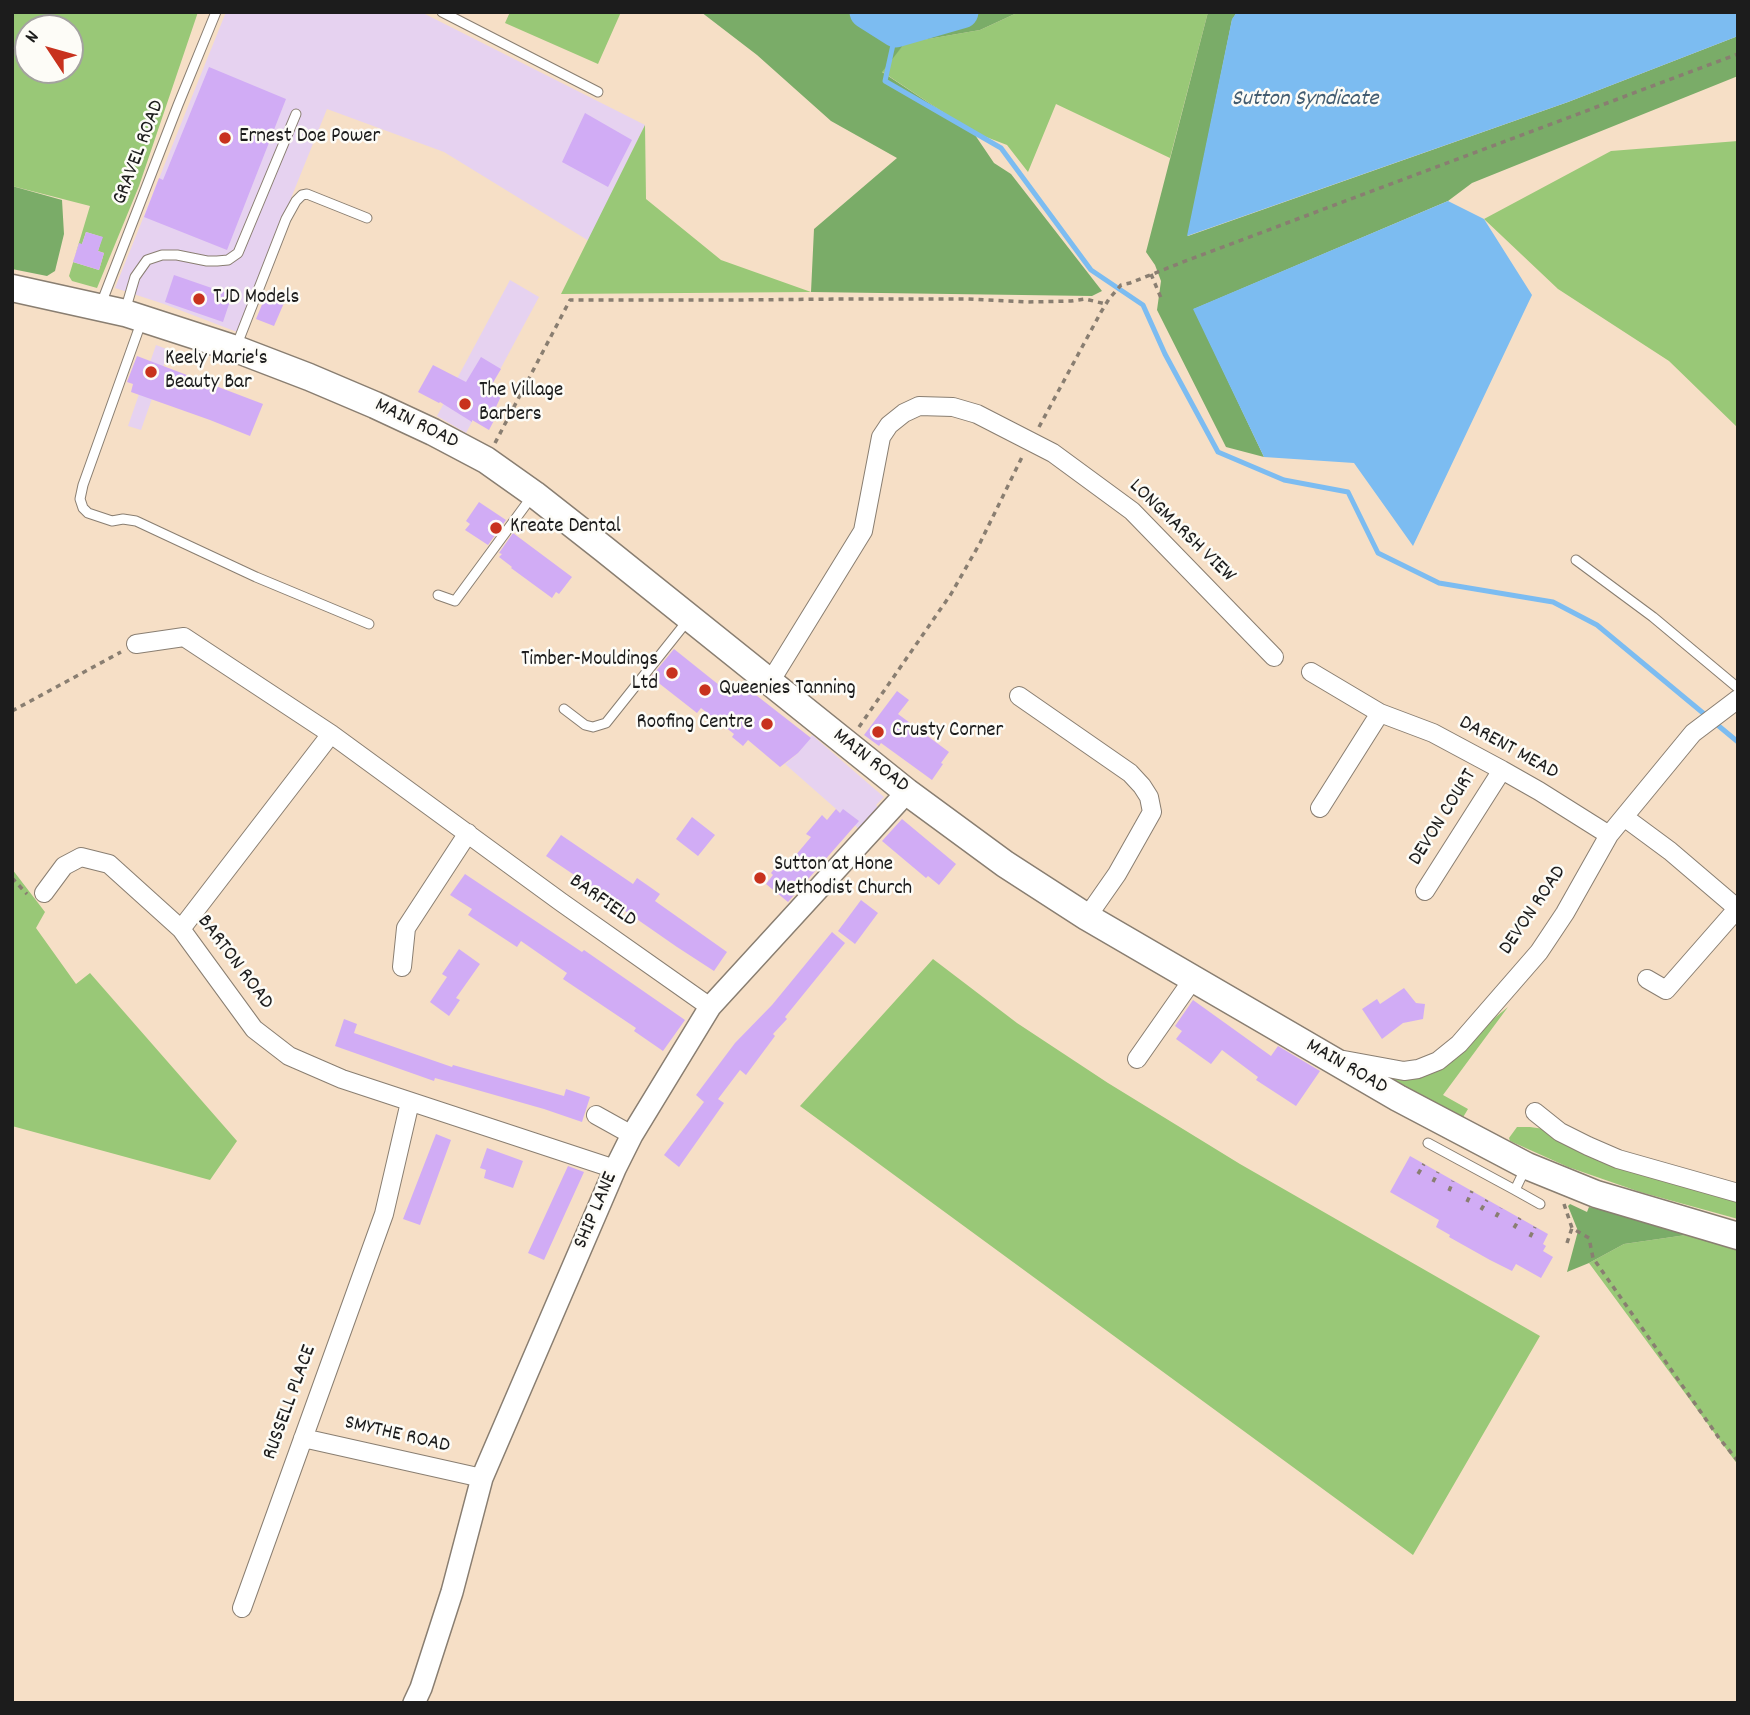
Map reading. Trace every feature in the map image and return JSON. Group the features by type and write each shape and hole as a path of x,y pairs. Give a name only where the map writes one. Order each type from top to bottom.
{"main road":[{"name":"MAIN ROAD","path":"12,288 122,313 236,349 375,405 486,460 534,494 690,617 907,792 1005,864 1087,917 1327,1058 1527,1166 1597,1194 1738,1236"}],"street":[{"name":"LONGMARSH VIEW","path":"770,682 863,531 881,437 889,425 904,413 919,406 953,407 977,414 1053,453 1132,511 1274,657"},
{"name":"BARFIELD","path":"136,644 184,637 331,734 710,1007"},
{"name":"DARENT MEAD","path":"1311,672 1380,713 1433,733 1502,770 1609,835"},
{"path":"1019,696 1130,773 1149,797 1152,812 1117,874 1087,917"},
{"name":"DEVON ROAD","path":"1327,1058 1404,1071 1438,1061 1459,1044 1539,952 1565,913 1609,835 1693,733 1737,699"},
{"path":"1320,808 1380,713"},
{"path":"181,929 331,734"},
{"name":"DEVON COURT","path":"1425,891 1502,770"},
{"name":"SHIP LANE","path":"414,1703 452,1592 482,1478 632,1135 710,1007 907,792"},
{"path":"1625,817 1670,851 1737,909 1666,990 1647,979"},
{"path":"402,967 405,928 468,834"},
{"name":"BARTON ROAD","path":"44,893 64,866 81,857 109,864 181,929 254,1029 289,1056 342,1079 615,1169"},
{"path":"1138,1059 1193,979"},
{"name":"RUSSELL PLACE","path":"242,1608 384,1214 410,1101"},
{"path":"1535,1112 1560,1132 1618,1159 1738,1193"},
{"path":"596,1115 632,1135"},
{"name":"SMYTHE ROAD","path":"303,1438 482,1478"}],"lane":[{"name":"GRAVEL ROAD","path":"122,313 177,105 216,12"},
{"path":"442,12 597,92"},
{"path":"296,114 239,253 228,260 217,261 162,255 147,260 135,277 122,313 129,352 80,499 88,513 112,520 136,521 256,577 369,624"},
{"path":"236,349 286,219 296,201 307,194 366,218"},
{"path":"438,595 455,601 534,494"},
{"path":"1576,560 1653,617 1738,688"},
{"path":"564,709 585,725 593,727 606,723 690,617"},
{"path":"1428,1143 1541,1204"},
{"path":"1515,1190 1527,1166"}],"path":[{"path":"847,745 951,594 980,543 1023,454 1107,301 1121,285 1130,284 1738,54"},
{"path":"1151,274 1161,298"},
{"path":"486,460 570,300 1107,301"},
{"path":"12,711 136,644"},
{"path":"1418,1174 1424,1164"},
{"path":"1433,1182 1438,1172"},
{"path":"1448,1191 1453,1181"},
{"path":"1563,1182 1561,1194 1572,1228 1567,1243"},
{"path":"1467,1202 1472,1191"},
{"path":"1481,1210 1487,1200"},
{"path":"1496,1217 1501,1208"},
{"path":"1514,1228 1520,1218"},
{"path":"1530,1237 1535,1227"},
{"path":"1572,1228 1589,1238 1593,1258 1738,1461"}],"shaded area":[{"path":"226,12 421,12 645,125 589,241 444,152 327,109 237,332 115,288"},
{"path":"510,280 539,297 466,433 437,416"},
{"path":"156,345 169,350 141,430 128,426"},
{"path":"812,735 884,797 876,805 879,808 860,830 785,764"}],"green space":[{"path":"12,12 198,12 139,186 97,288 72,281 69,276 73,262 99,270 104,253 98,251 102,237 86,232 75,256 90,206 12,186"},
{"path":"510,12 621,12 598,64 505,23"},
{"path":"701,12 1019,12 980,30 905,43 882,72 973,132 994,163 1011,174 1102,291 1092,296 811,292 814,229 897,158 831,121 757,55"},
{"path":"1019,12 1208,12 1170,158 1056,104 1028,172 1007,145 973,132 881,71 905,43 980,30"},
{"path":"1208,12 1237,12 1232,20 1188,236 1568,102 1738,36 1738,76 1472,183 1448,201 1194,309 1264,457 1226,447 1157,310 1161,281 1146,252"},
{"path":"645,125 646,199 721,260 811,292 561,294"},
{"path":"1738,141 1738,428 1669,361 1558,289 1484,219 1611,151"},
{"path":"12,186 62,200 64,234 55,271 47,276 12,269"},
{"path":"12,869 45,912 36,928 76,984 90,973 237,1141 210,1180 12,1126"},
{"path":"933,959 1017,1023 1108,1083 1240,1164 1540,1336 1413,1555 800,1106"},
{"path":"1508,1007 1443,1095 1468,1109 1462,1119 1376,1072 1407,1080 1425,1075"},
{"path":"1517,1127 1544,1129 1738,1199 1738,1219 1640,1192 1568,1167 1510,1141 1509,1138"},
{"path":"1570,1204 1587,1212 1589,1207 1686,1229 1686,1235 1624,1244 1567,1272 1578,1231 1568,1206"},
{"path":"1686,1229 1738,1248 1738,1465 1589,1263 1624,1244 1686,1235"}],"water":[{"name":"Sutton Syndicate","path":"1237,12 1738,12 1738,36 1568,102 1187,236 1232,19"},
{"path":"1448,201 1484,219 1532,295 1413,546 1354,463 1264,457 1193,309"}],"building":[{"name":"Ernest Doe Power","path":"209,67 286,99 227,250 144,217 159,178 163,180"},
{"path":"585,113 632,140 608,187 562,162"},
{"path":"86,232 103,237 98,251 104,253 99,270 73,262"},
{"name":"TJD Models","path":"174,275 232,295 223,322 165,302"},
{"path":"266,295 284,303 274,326 256,319"},
{"path":"137,356 263,404 250,436 131,392 133,384 127,382"},
{"path":"481,357 501,369 491,386 503,392 496,407 500,409 489,430 418,392 433,365 466,382"},
{"path":"479,502 506,520 488,545 465,530 470,524 466,521"},
{"path":"513,533 572,577 559,594 556,592 552,598 499,557"},
{"path":"674,649 729,693 738,681 811,738 780,767 748,740 743,746 732,737 734,734 701,708 697,713 651,677"},
{"path":"897,691 909,700 898,714 949,752 932,780 881,743 879,746 864,735"},
{"path":"836,809 840,813 843,809 859,821 788,902 766,884 773,875 771,873 784,857 790,862 811,837 806,834 822,815 827,820"},
{"path":"692,817 715,835 698,856 676,839"},
{"path":"902,819 956,864 939,885 928,876 926,878 882,841"},
{"path":"561,835 633,884 637,878 660,894 655,901 727,952 714,971 546,856"},
{"path":"465,874 582,952 584,950 685,1020 663,1051 634,1031 636,1028 563,979 567,973 521,941 517,947 468,915 472,909 450,895"},
{"path":"861,900 878,913 855,944 838,931"},
{"path":"832,932 845,943 785,1017 787,1019 773,1034 775,1036 746,1075 740,1070 718,1099 724,1103 679,1167 664,1155 704,1102 696,1095 735,1043 772,1005"},
{"path":"459,949 480,964 456,998 460,1000 449,1016 430,1002 447,977 442,974"},
{"path":"1404,988 1416,1003 1425,1004 1423,1019 1403,1023 1382,1039 1362,1009 1377,999 1380,1004"},
{"path":"1193,1000 1271,1056 1278,1046 1320,1071 1296,1106 1256,1080 1258,1077 1222,1050 1211,1064 1176,1039 1182,1031 1175,1026"},
{"path":"344,1019 357,1024 354,1033 452,1067 453,1065 564,1096 566,1089 590,1097 582,1122 435,1078 434,1081 335,1046"},
{"path":"436,1134 451,1140 420,1225 403,1219"},
{"path":"487,1148 523,1161 513,1188 484,1178 486,1170 480,1168"},
{"path":"1410,1156 1548,1234 1543,1251 1553,1257 1541,1278 1516,1264 1512,1271 1449,1237 1450,1235 1436,1227 1439,1220 1390,1192"},
{"path":"568,1166 584,1172 544,1260 528,1253"}],"waterway":[{"path":"866,12 896,31 962,12"},
{"path":"896,31 885,81 1001,148 1091,270 1143,305 1165,354 1218,452 1284,480 1348,492 1378,553 1439,583 1553,602 1597,625 1738,742"}],"place":[{"name":"Ernest Doe Power","path":"225,138"},
{"name":"TJD Models","path":"199,299"},
{"name":"Keely Marie's Beauty Bar","path":"151,372"},
{"name":"The Village Barbers","path":"465,404"},
{"name":"Kreate Dental","path":"496,528"},
{"name":"Timber-Mouldings Ltd","path":"672,673"},
{"name":"Queenies Tanning","path":"705,690"},
{"name":"Roofing Centre","path":"767,724"},
{"name":"Crusty Corner","path":"878,732"},
{"name":"Sutton at Hone Methodist Church","path":"760,878"}]}
